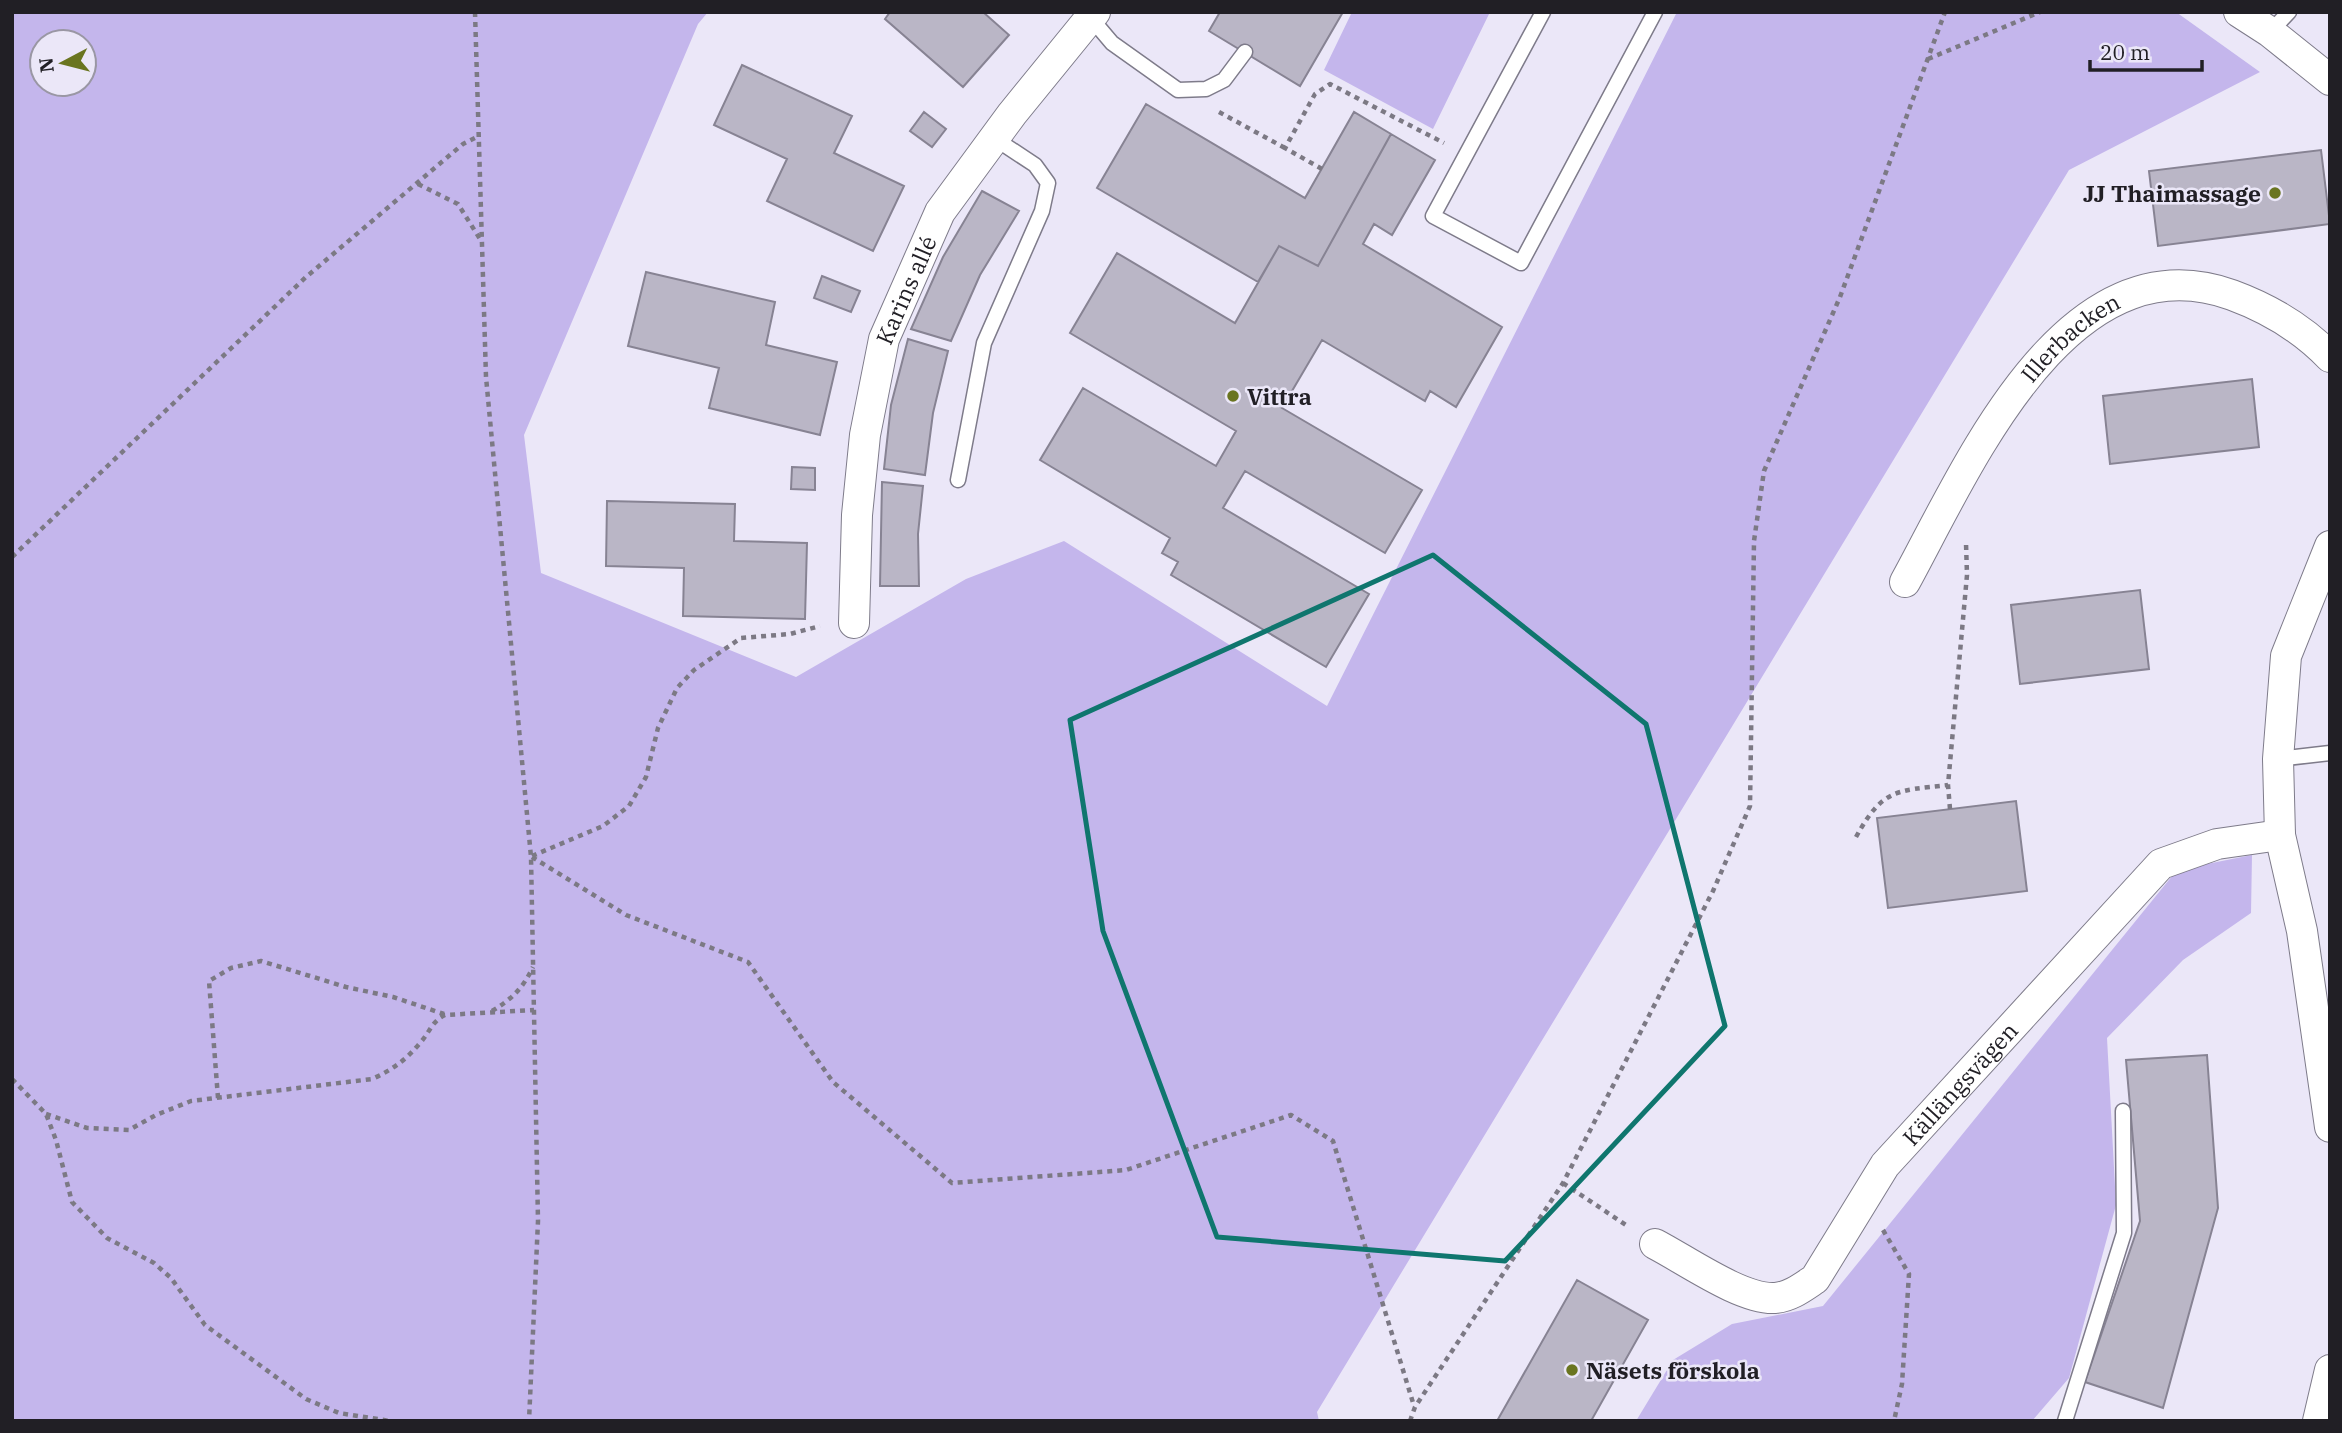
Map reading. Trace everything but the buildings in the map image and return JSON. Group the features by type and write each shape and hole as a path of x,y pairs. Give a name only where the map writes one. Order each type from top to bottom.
{"street":[{"path":"2239,12 2280,22 2330,80"},
{"name":"Karins allé","path":"855,623 857,515 865,435 884,340 940,212 994,138 1092,14"},
{"name":"Illerbacken","path":"1905,582 1984,438 2040,360 2091,313 2127,296 2150,290 2207,286 2258,305 2297,327 2330,357"},
{"path":"2330,546 2286,656 2278,759 2280,835 2302,931 2330,1126"},
{"name":"Källängsvägen","path":"1655,1244 1751,1295 1776,1298 1798,1291 1815,1279 1866,1200 1885,1165 2161,864 2217,844 2280,835"},
{"path":"2318,1421 2330,1370"}],"lane":[{"path":"1543,12 1433,216 1521,263 1655,12"},
{"path":"1092,14 1112,43 1178,90 1206,89 1224,79 1245,52"},
{"path":"958,480 984,343 1042,211 1048,183 1035,165 994,138"},
{"path":"2278,759 2330,753"},
{"path":"2065,1421 2124,1233 2123,1111"}],"path":[{"path":"475,12 486,377 531,857 538,1221 529,1421"},
{"path":"1410,1421 1415,1407 1563,1183 1713,891 1750,806 1754,541 1764,471 1840,297 1945,12"},
{"path":"1927,60 2040,12"},
{"path":"1285,148 1315,94 1330,84 1466,155"},
{"path":"1178,90 1322,169"},
{"path":"12,557 306,278 463,144 477,137"},
{"path":"418,184 458,204 480,240"},
{"path":"1943,512 1966,538 1967,575 1948,785 1950,809"},
{"path":"531,857 603,826 629,806 646,777 658,728 677,688 694,670 741,638 855,623"},
{"path":"1856,837 1869,813 1893,792 1948,785"},
{"path":"531,857 625,915 748,962 834,1083 952,1183 1126,1170 1291,1115 1333,1141 1415,1407"},
{"path":"218,1098 209,981 231,968 261,961 346,987 393,997 445,1015 534,1010"},
{"path":"491,1012 512,999 525,983 533,966"},
{"path":"46,1114 88,1128 129,1130 156,1115 191,1101 372,1079 395,1068 422,1041 435,1020 445,1015"},
{"path":"12,1079 46,1114 56,1140 72,1202 107,1237 154,1263 171,1278 205,1325 306,1399 339,1413 390,1421"},
{"path":"1563,1183 1655,1244"},
{"path":"1866,1200 1909,1274 1902,1384 1894,1421"}],"highlighted area":[{"path":"1433,555 1646,724 1725,1026 1505,1261 1217,1237 1103,931 1070,720"}],"shaded area":[{"path":"12,12 708,12 698,24 524,435 541,573 796,677 966,579 1064,541 1327,706 1677,12 2176,12 2260,72 2069,170 1317,1412 1319,1421 12,1421"},
{"path":"1352,12 1490,12 1433,129 1324,70"},
{"path":"2252,855 2251,913 2183,960 2107,1038 2116,1205 2069,1378 2032,1421 1636,1421 1673,1360 1732,1324 1823,1306 2177,870"}],"place":[{"name":"JJ Thaimassage","path":"2275,193"},
{"name":"Vittra","path":"1233,396"},
{"name":"Näsets förskola","path":"1572,1370"}]}
